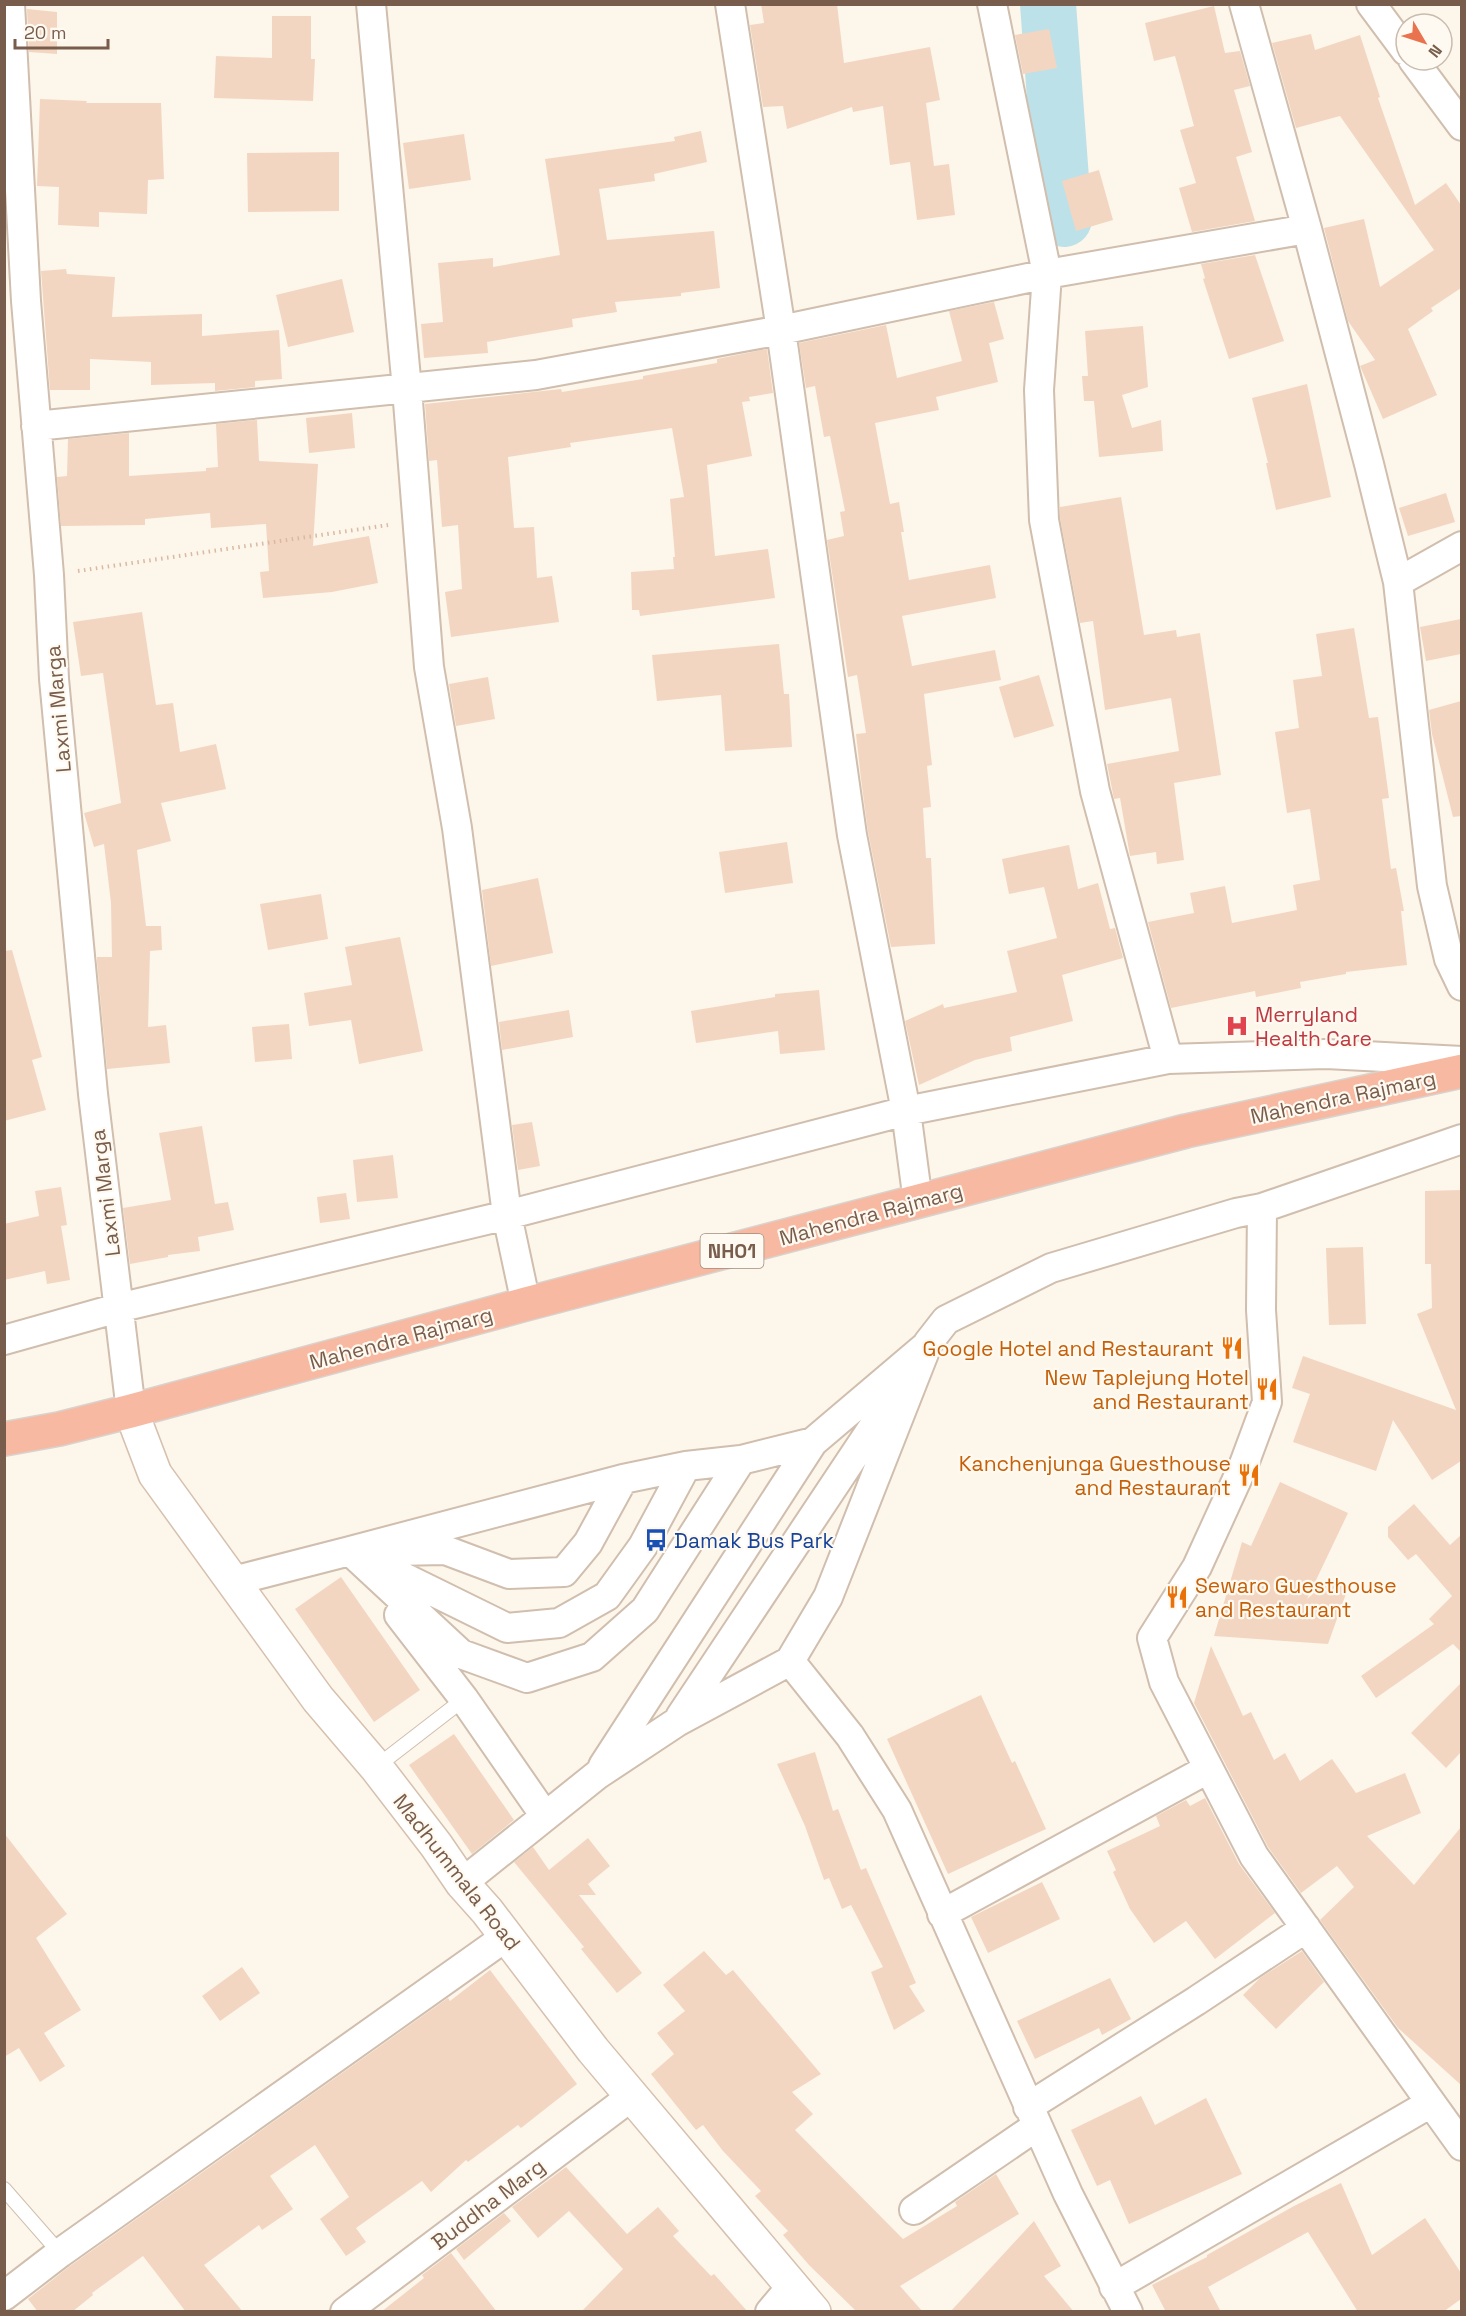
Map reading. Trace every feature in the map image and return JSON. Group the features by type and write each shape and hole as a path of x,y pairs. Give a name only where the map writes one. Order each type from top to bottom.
{"highway":[{"name":"Mahendra Rajmarg","path":"4,1438 131,1411 526,1304 1186,1131 1461,1071"}],"street":[{"name":"Laxmi Marga","path":"10,4 15,303 36,426 49,575 55,690 93,1094 131,1411"},
{"path":"371,4 407,389 429,666 457,828 507,1215 526,1304"},
{"path":"730,4 781,330 852,835 906,1111 918,1202"},
{"path":"992,4 1047,274 1039,390 1044,519 1095,791 1168,1059"},
{"path":"1244,4 1307,229 1398,582 1432,886 1449,959 1461,986"},
{"path":"1371,4 1394,35"},
{"path":"1422,72 1461,126"},
{"path":"36,426 536,375 781,330 1047,274 1307,229"},
{"path":"1398,582 1461,546"},
{"path":"4,1340 118,1308 507,1215 906,1111 1168,1059 1326,1054 1461,1061"},
{"path":"677,1722 928,1343 946,1320 1051,1268 1225,1216 1262,1208 1461,1139"},
{"path":"1262,1208 1261,1310 1267,1402 1244,1464 1197,1567 1152,1638 1164,1682 1254,1856 1461,2146"},
{"path":"597,1775 813,1442 928,1343"},
{"path":"462,1883 597,1775 677,1722 790,1661 828,1597 928,1343"},
{"name":"Madhummala Road","path":"131,1411 155,1474 318,1699 376,1767 462,1883 507,1936 593,2050 814,2312"},
{"path":"233,1581 623,1479 686,1466 741,1460 813,1442"},
{"path":"350,1551 461,1654 527,1678 592,1657 645,1610 741,1460"},
{"path":"350,1551 507,1628 559,1623 607,1596 644,1546 686,1466"},
{"path":"350,1551 445,1550 508,1574 564,1572 588,1543 623,1479"},
{"path":"350,1551 464,1700 545,1816"},
{"path":"790,1661 850,1736 897,1810 1068,2194 1128,2312"},
{"path":"942,1914 1208,1769"},
{"path":"914,2210 1033,2116 1196,2001 1306,1928"},
{"path":"4,2296 60,2253 507,1936"},
{"name":"Buddha Marg","path":"345,2312 632,2096"},
{"path":"1114,2287 1431,2103"},
{"path":"770,2312 792,2286"}],"lane":[{"path":"376,1767 464,1700"},
{"path":"4,2189 60,2253"}],"path":[{"path":"49,575 416,520"}],"building":[{"path":"761,4 837,4 844,63 930,47 940,100 926,103 934,166 949,164 955,215 917,220 910,162 890,165 883,106 853,112 852,107 787,129 783,106 763,107 750,25 764,23"},
{"path":"1214,6 1225,53 1240,51 1250,86 1234,90 1252,152 1236,157 1255,221 1192,232 1179,188 1196,183 1180,130 1194,126 1175,56 1154,61 1145,23"},
{"path":"27,9 57,12 57,54 29,52"},
{"path":"272,16 311,16 311,59 315,59 313,101 214,98 216,56 272,58"},
{"path":"1049,29 1057,68 1023,74 1015,35"},
{"path":"1311,34 1315,50 1360,35 1380,97 1378,98 1415,205 1446,183 1461,205 1461,288 1431,308 1433,311 1408,329 1437,395 1383,419 1360,366 1375,360 1348,321 1324,228 1364,219 1380,287 1434,250 1340,116 1296,128 1272,43"},
{"path":"40,99 87,101 86,103 161,103 164,179 148,180 147,214 99,212 99,227 58,225 59,187 37,186"},
{"path":"701,131 707,162 654,174 655,181 599,189 607,240 714,231 720,288 681,293 681,296 615,302 617,312 572,319 573,327 487,342 488,353 424,358 421,324 443,322 438,263 493,258 493,267 560,255 545,159 675,141 674,137"},
{"path":"464,134 471,180 409,189 403,143"},
{"path":"339,152 339,211 248,212 247,153"},
{"path":"1099,170 1113,220 1076,231 1062,181"},
{"path":"1255,255 1284,341 1229,359 1203,279 1205,278 1201,264"},
{"path":"66,269 67,274 115,277 112,317 202,314 202,336 279,330 282,379 255,381 255,387 215,391 215,383 151,385 151,362 90,359 90,390 50,390 41,271"},
{"path":"342,279 354,332 288,347 276,295"},
{"path":"994,302 1004,339 989,343 998,382 936,397 939,410 875,423 890,504 899,502 904,532 901,532 909,580 990,565 996,598 902,616 912,666 995,650 1001,680 924,694 932,765 927,766 931,807 923,808 926,858 931,858 935,944 891,947 868,832 861,779 856,734 866,733 857,675 848,677 827,540 844,536 840,512 845,511 830,436 824,437 815,386 806,388 799,343 886,325 897,378 962,361 949,311"},
{"path":"1143,326 1148,387 1122,395 1132,428 1161,420 1163,451 1099,457 1094,401 1084,401 1082,376 1088,376 1085,331"},
{"path":"767,349 773,393 749,397 750,401 742,402 752,456 707,465 715,556 768,549 775,598 640,616 639,610 632,610 631,572 674,569 670,499 684,497 672,428 570,443 571,447 508,457 514,528 534,527 537,578 552,576 559,622 451,637 445,592 462,589 458,525 442,527 437,460 429,461 425,404 561,389 562,392 643,379 643,376 717,363 717,359"},
{"path":"1307,384 1331,497 1276,510 1266,463 1268,463 1252,398"},
{"path":"352,413 355,448 309,453 306,418"},
{"path":"257,420 259,461 318,464 313,546 369,536 378,583 332,592 263,598 260,572 269,571 266,524 211,528 210,513 145,519 145,525 61,526 57,477 67,476 68,439 129,433 129,476 206,471 206,468 218,467 216,424"},
{"path":"1446,493 1455,522 1408,536 1399,508"},
{"path":"1121,497 1144,635 1176,630 1177,637 1200,633 1221,775 1174,783 1184,860 1157,864 1156,852 1130,856 1120,798 1114,799 1107,764 1179,751 1171,698 1105,710 1093,621 1080,623 1060,518 1060,507"},
{"path":"142,612 156,705 173,703 180,752 216,744 226,789 161,803 171,841 137,850 146,926 161,926 162,950 150,951 148,1027 166,1025 170,1063 107,1069 97,957 112,957 111,903 104,844 94,847 84,813 121,803 103,673 81,676 73,622"},
{"path":"1461,619 1461,654 1426,661 1420,627"},
{"path":"1354,628 1369,718 1378,717 1389,798 1382,799 1391,869 1396,868 1404,911 1401,911 1407,965 1346,972 1346,974 1300,982 1301,988 1256,997 1255,991 1171,1008 1148,922 1194,913 1190,893 1225,886 1232,923 1297,910 1293,885 1320,880 1310,809 1287,813 1275,732 1299,728 1293,680 1322,676 1316,634"},
{"path":"779,644 784,694 789,694 792,747 725,751 721,695 657,701 652,655"},
{"path":"1039,675 1054,726 1014,738 999,687"},
{"path":"488,677 495,719 456,726 449,684"},
{"path":"1461,701 1461,816 1453,817 1432,734 1429,710"},
{"path":"787,842 793,883 725,893 719,852"},
{"path":"1069,845 1078,889 1098,883 1110,929 1115,928 1123,958 1062,975 1073,1021 1010,1037 1012,1051 975,1060 919,1085 905,1021 943,1004 944,1008 1017,992 1007,951 1057,938 1044,887 1009,894 1002,859"},
{"path":"538,878 553,953 491,966 482,890"},
{"path":"321,894 328,939 268,950 260,904"},
{"path":"400,937 423,1051 359,1064 351,1020 309,1026 304,993 352,985 345,947"},
{"path":"12,950 42,1057 32,1060 46,1110 4,1121 4,951"},
{"path":"819,990 825,1050 780,1054 778,1031 696,1043 691,1011 775,997 775,994"},
{"path":"569,1010 573,1037 502,1050 499,1022"},
{"path":"289,1024 292,1059 255,1062 252,1027"},
{"path":"532,1122 540,1166 518,1170 512,1125"},
{"path":"202,1126 215,1204 228,1202 234,1230 198,1237 200,1251 168,1255 168,1257 130,1264 123,1208 171,1200 159,1133"},
{"path":"393,1155 398,1198 357,1202 353,1160"},
{"path":"61,1187 67,1225 61,1226 70,1280 47,1284 45,1271 4,1280 4,1224 39,1216 35,1191"},
{"path":"1461,1190 1461,1461 1432,1480 1393,1420 1376,1471 1293,1442 1310,1394 1292,1388 1303,1356 1456,1410 1417,1314 1432,1308 1431,1264 1425,1264 1425,1191"},
{"path":"346,1193 350,1219 320,1223 317,1197"},
{"path":"1363,1247 1366,1324 1329,1325 1326,1248"},
{"path":"1280,1482 1348,1513 1307,1599 1329,1580 1348,1588 1328,1644 1214,1636 1242,1542 1251,1546"},
{"path":"1414,1504 1450,1545 1461,1535 1461,1652 1453,1644 1376,1698 1361,1676 1434,1624 1429,1619 1452,1596 1416,1554 1408,1560 1388,1537 1388,1527"},
{"path":"341,1577 420,1690 374,1722 295,1609"},
{"path":"1211,1646 1243,1716 1251,1712 1274,1760 1285,1753 1300,1781 1332,1759 1356,1793 1405,1773 1421,1813 1367,1836 1414,1885 1461,1827 1461,2085 1398,2028 1320,1920 1354,1887 1337,1866 1301,1893 1268,1847 1194,1703"},
{"path":"1461,1683 1461,1752 1446,1768 1411,1733"},
{"path":"981,1695 1046,1829 948,1874 887,1739"},
{"path":"454,1734 514,1820 472,1854 409,1765"},
{"path":"815,1752 833,1811 838,1809 861,1870 866,1868 916,1983 909,1986 925,2011 894,2030 871,1972 883,1967 851,1905 842,1909 829,1878 824,1880 805,1826 777,1764"},
{"path":"1205,1798 1239,1864 1275,1913 1215,1959 1186,1921 1154,1943 1130,1909 1113,1872 1116,1870 1107,1851 1160,1826 1156,1816 1186,1800 1190,1806"},
{"path":"4,1833 67,1914 36,1938 81,2010 44,2033 65,2066 40,2082 19,2048 4,2057"},
{"path":"588,1838 610,1866 588,1884 596,1895 579,1895 642,1973 617,1993 581,1949 584,1947 514,1862 533,1847 549,1870"},
{"path":"1042,1882 1060,1919 988,1953 971,1917"},
{"path":"704,1951 726,1975 733,1970 821,2074 792,2092 813,2114 795,2130 903,2239 957,2206 955,2202 996,2174 1019,2214 900,2286 923,2312 857,2312 809,2265 783,2235 788,2231 755,2196 761,2191 723,2151 703,2125 696,2130 651,2074 674,2054 657,2033 685,2011 663,1985"},
{"path":"1302,1951 1324,1982 1276,2029 1243,1995 1260,1978"},
{"path":"242,1967 260,1993 220,2021 202,1996"},
{"path":"490,1970 577,2084 521,2128 518,2125 468,2162 466,2160 431,2192 422,2181 356,2228 366,2242 346,2256 320,2219 349,2197 315,2145 270,2176 293,2209 262,2230 259,2225 204,2265 243,2312 186,2312 143,2256 92,2293 93,2295 72,2312 38,2312 28,2299 70,2266 448,1998 450,2001"},
{"path":"1110,1978 1131,2019 1102,2035 1099,2028 1035,2059 1017,2021"},
{"path":"1141,2096 1155,2125 1206,2098 1242,2174 1129,2224 1110,2180 1097,2186 1071,2130"},
{"path":"566,2167 627,2234 658,2207 679,2231 673,2236 711,2276 714,2274 748,2312 581,2312 623,2269 569,2211 538,2238 512,2207"},
{"path":"1341,2183 1372,2255 1425,2218 1461,2273 1461,2299 1443,2312 1358,2312 1308,2232 1208,2287 1221,2312 1166,2312 1152,2285 1207,2257 1294,2206"},
{"path":"504,2213 511,2221 464,2260 456,2249"},
{"path":"1034,2221 1061,2266 1044,2276 1074,2312 950,2312"},
{"path":"451,2253 497,2312 381,2312 424,2278 422,2275"}],"waterway":[{"path":"1048,4 1064,219"}],"place":[{"name":"Merryland Health Care","path":"1237,1026"},
{"name":"Google Hotel and Restaurant","path":"1232,1348"},
{"name":"New Taplejung Hotel and Restaurant","path":"1267,1389"},
{"name":"Kanchenjunga Guesthouse and Restaurant","path":"1249,1475"},
{"name":"Damak Bus Park","path":"656,1540"},
{"name":"Sewaro Guesthouse and Restaurant","path":"1177,1597"}]}
